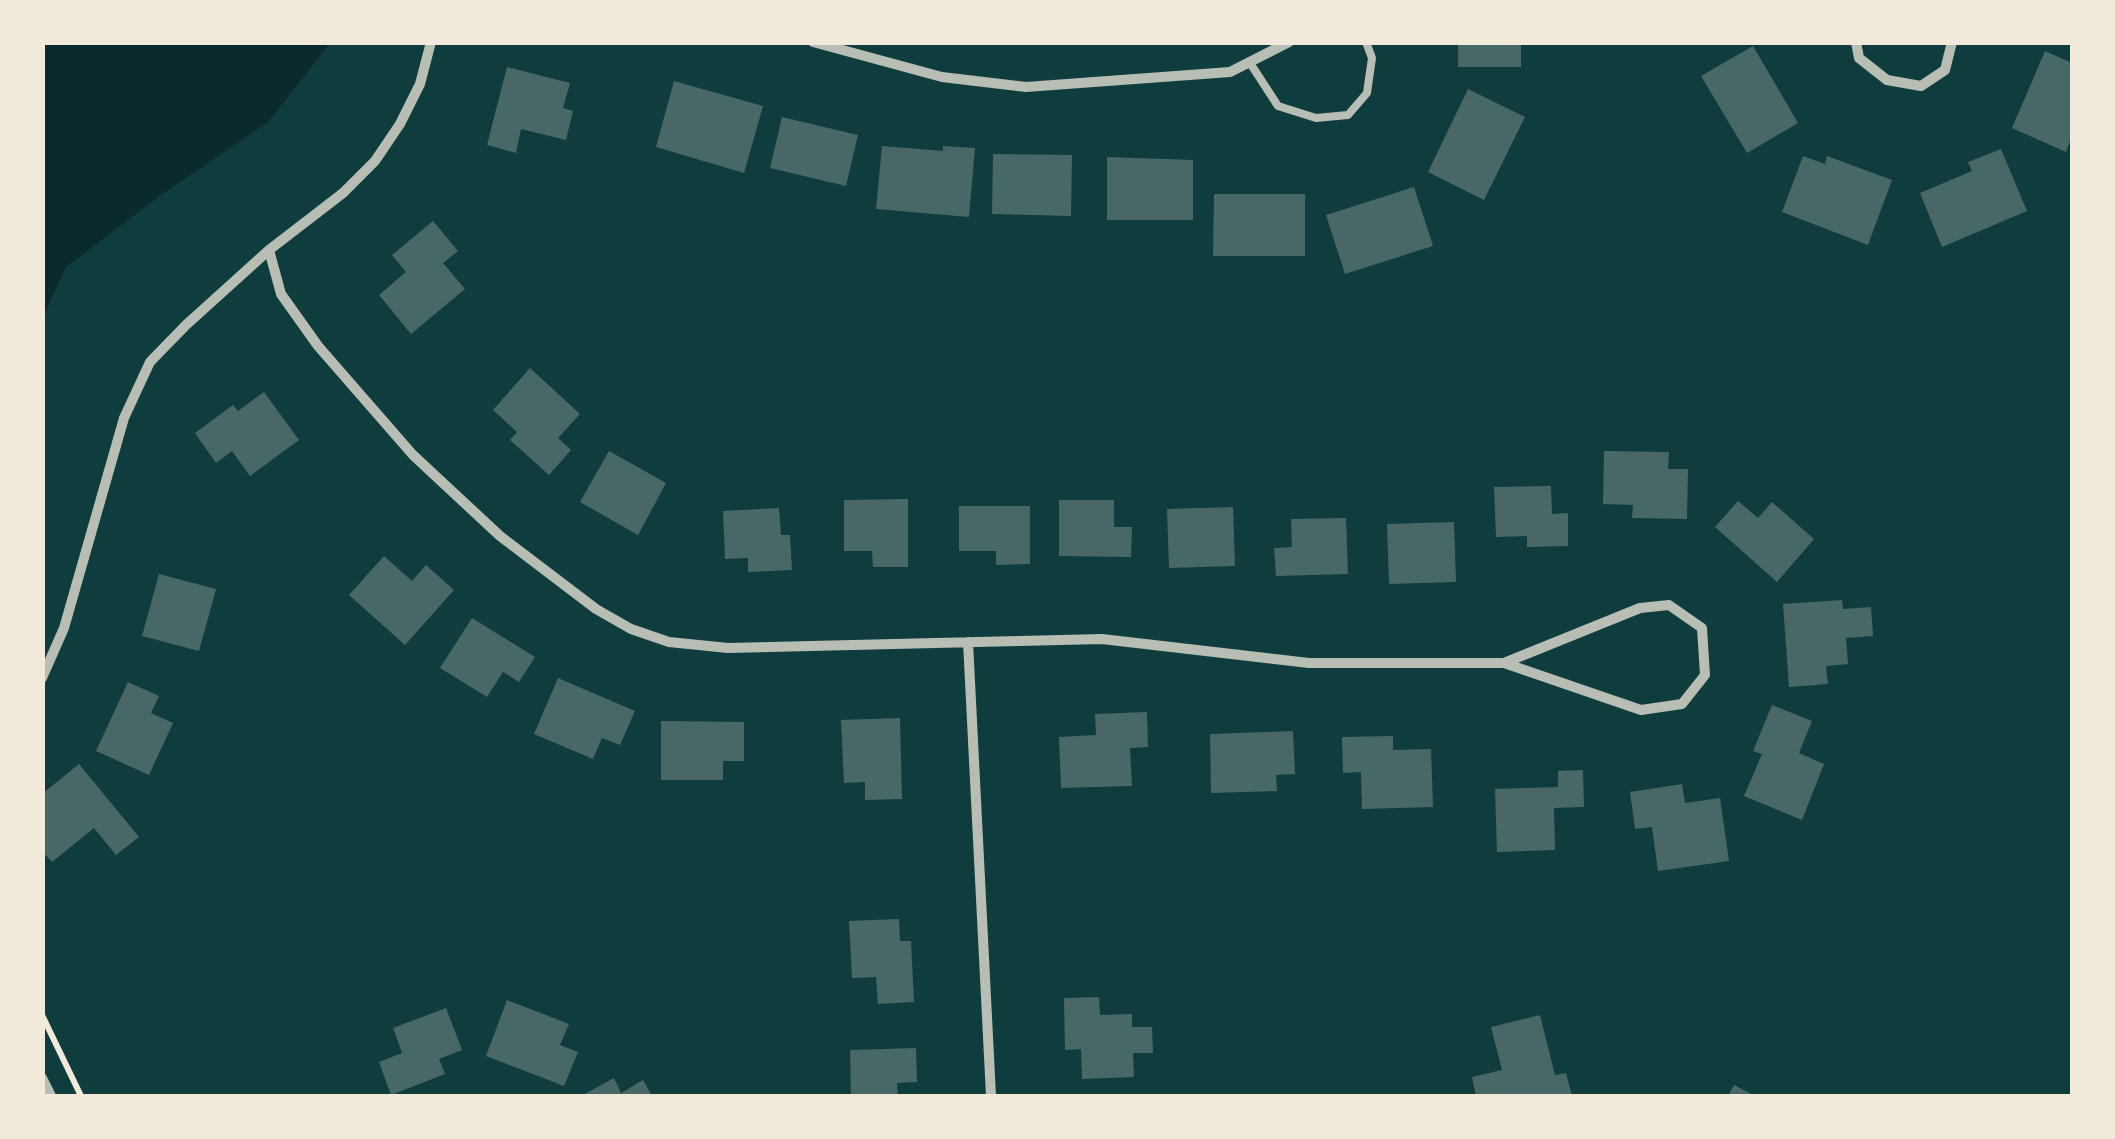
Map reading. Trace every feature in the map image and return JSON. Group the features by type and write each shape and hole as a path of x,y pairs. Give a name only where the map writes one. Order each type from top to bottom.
{"street":[{"path":"42,678 64,628 124,418 150,362 269,250 343,192 375,161 414,97 431,42"},
{"path":"814,42 942,78 1026,87 1230,72 1290,42"},
{"path":"1856,42 1859,58 1887,80 1921,86 1945,70 1952,42"},
{"path":"269,250 282,294 318,346 413,455 500,536 596,609 668,642 708,648 1102,639 1309,663 1504,663 1641,710 1682,704 1705,676 1702,628 1669,605 1640,608 1504,663"},
{"path":"968,642 991,1096"},
{"path":"42,1078 51,1096"}],"lane":[{"path":"1250,63 1278,106 1316,118 1348,115 1367,93 1372,58 1366,42"}],"path":[{"path":"42,1014 82,1096"}],"water":[{"path":"43,42 330,43 268,122 158,197 65,268 43,318"}],"building":[{"path":"1458,42 1521,42 1521,67 1458,67"},
{"path":"1753,46 1798,123 1747,153 1701,76"},
{"path":"2045,51 2072,63 2072,136 2066,152 2012,128"},
{"path":"507,67 570,83 563,108 573,111 566,140 521,129 516,153 487,145"},
{"path":"674,81 763,106 744,173 656,147"},
{"path":"1468,89 1525,117 1484,200 1428,172"},
{"path":"782,117 858,135 846,186 770,168"},
{"path":"882,146 943,151 943,146 975,148 969,217 876,209"},
{"path":"2001,149 2027,211 1942,247 1920,193 1972,171 1968,162"},
{"path":"993,154 1072,155 1071,216 992,214"},
{"path":"1803,156 1825,164 1827,156 1892,180 1868,245 1782,212"},
{"path":"1107,157 1193,160 1193,220 1107,220"},
{"path":"1414,187 1433,246 1345,274 1326,215"},
{"path":"1214,194 1305,194 1305,256 1213,256"},
{"path":"433,221 458,251 443,263 465,289 411,334 379,295 406,272 392,255"},
{"path":"530,368 580,414 558,438 571,450 549,475 510,440 517,432 493,410"},
{"path":"264,392 299,440 250,476 232,451 216,463 195,433 233,405 238,411"},
{"path":"609,451 666,483 638,535 580,502"},
{"path":"1604,451 1669,452 1668,469 1688,469 1687,519 1632,518 1633,505 1603,504"},
{"path":"1551,486 1552,514 1568,513 1568,546 1527,547 1527,536 1496,537 1494,487"},
{"path":"908,499 908,567 873,567 872,551 844,551 844,500"},
{"path":"1059,500 1114,500 1114,527 1132,527 1131,557 1059,556"},
{"path":"1738,501 1758,518 1772,502 1814,539 1777,582 1715,527"},
{"path":"959,506 1030,506 1030,564 996,565 996,551 959,551"},
{"path":"1233,507 1235,566 1169,568 1167,509"},
{"path":"779,508 781,535 790,535 792,570 748,572 748,558 725,559 723,511"},
{"path":"1346,518 1348,574 1276,576 1274,548 1292,547 1291,519"},
{"path":"1454,522 1456,582 1389,584 1387,524"},
{"path":"384,556 412,581 426,565 454,590 405,645 349,595"},
{"path":"159,574 216,589 199,651 142,636"},
{"path":"1842,600 1843,609 1871,607 1873,636 1846,638 1848,664 1826,666 1828,684 1789,687 1783,604"},
{"path":"472,618 535,657 519,682 503,672 487,697 440,668"},
{"path":"558,678 635,711 620,745 602,738 593,759 534,734"},
{"path":"128,682 159,696 151,713 173,723 149,775 96,751"},
{"path":"1772,705 1812,721 1799,753 1824,764 1802,820 1744,796 1762,754 1753,751"},
{"path":"1147,712 1148,747 1130,748 1132,786 1061,788 1059,737 1096,735 1095,714"},
{"path":"900,718 902,799 865,800 865,782 844,783 841,720"},
{"path":"661,721 744,722 744,761 723,761 723,780 661,780"},
{"path":"1293,731 1295,774 1276,775 1277,791 1211,793 1210,734"},
{"path":"1393,736 1393,750 1431,749 1433,807 1362,809 1361,772 1343,773 1342,737"},
{"path":"79,764 139,837 116,855 94,828 52,862 42,851 42,794"},
{"path":"1583,770 1584,807 1554,808 1555,850 1497,852 1495,789 1558,787 1558,771"},
{"path":"1682,784 1685,803 1720,798 1729,861 1658,871 1652,827 1635,829 1630,792"},
{"path":"899,919 900,941 911,941 914,1002 878,1004 876,977 852,978 849,921"},
{"path":"1099,997 1100,1015 1132,1014 1132,1027 1152,1027 1153,1053 1133,1053 1134,1077 1082,1079 1081,1049 1065,1050 1064,998"},
{"path":"507,1000 569,1024 560,1045 578,1052 564,1086 486,1056"},
{"path":"446,1008 462,1050 439,1059 445,1074 391,1095 379,1062 402,1053 393,1028"},
{"path":"1540,1015 1555,1075 1566,1073 1572,1096 1476,1096 1472,1077 1502,1070 1491,1027"},
{"path":"916,1048 917,1082 897,1083 898,1096 851,1096 850,1050"},
{"path":"614,1078 621,1093 643,1080 652,1096 581,1096"},
{"path":"1734,1085 1755,1096 1728,1096"}]}
